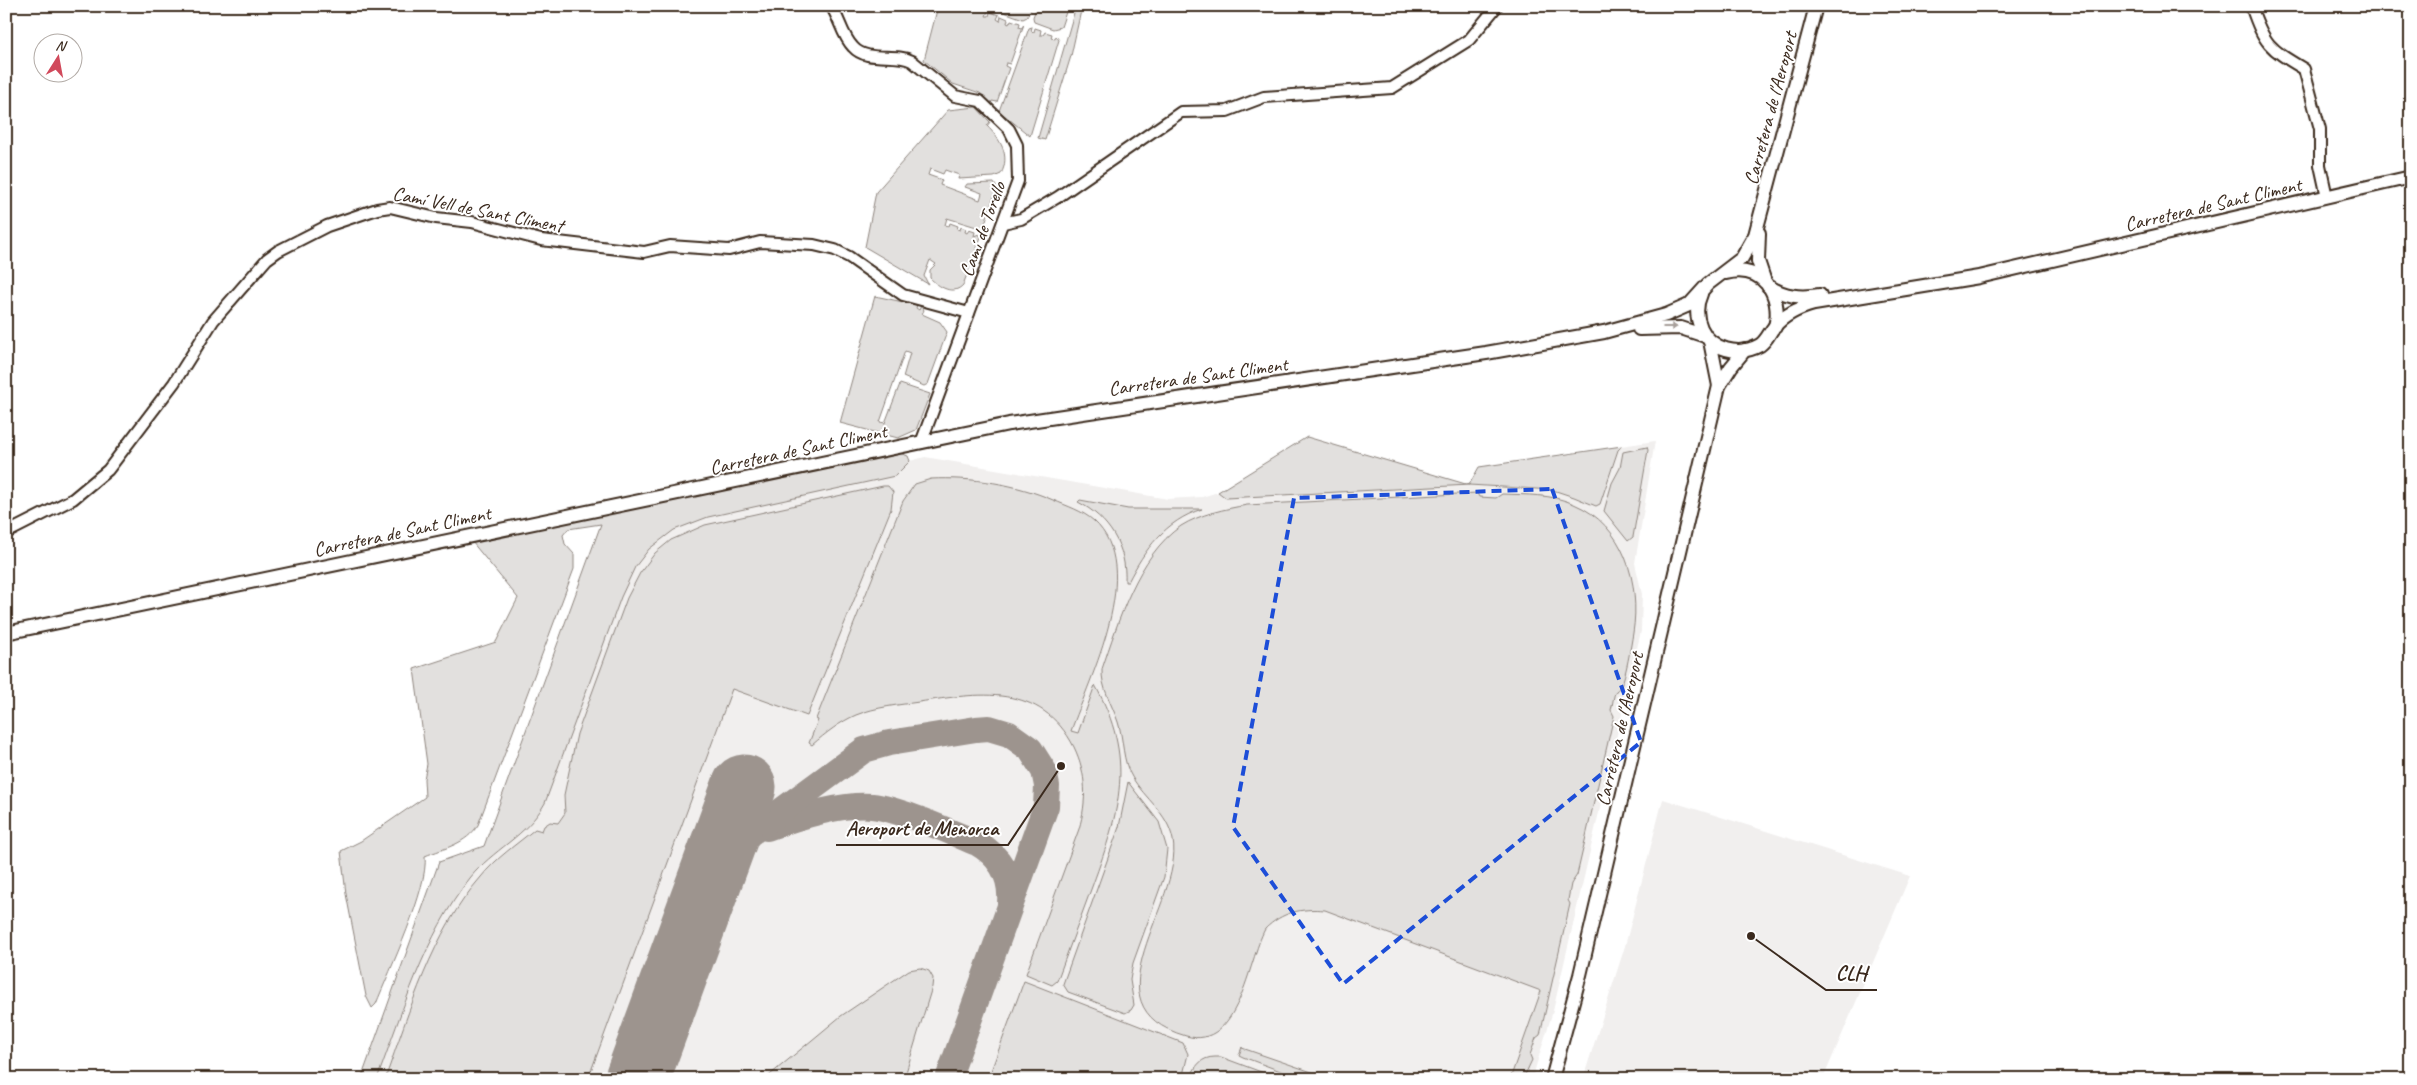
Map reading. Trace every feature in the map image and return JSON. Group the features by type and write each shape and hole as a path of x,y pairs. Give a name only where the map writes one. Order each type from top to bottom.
{"main road":[{"name":"Carretera de l'Aeroport","path":"1760,220 1816,6"},
{"name":"Carretera de Sant Climent","path":"2009,270 2411,177"},
{"path":"1604,332 1681,310 1694,301 1715,278 1723,274 1742,258 1756,235 1760,220"},
{"path":"1760,220 1758,261 1777,305 1775,327"},
{"path":"1723,274 1732,272 1750,273 1786,295 1799,298 1977,271 2009,270"},
{"path":"1604,332 1670,327 1693,330 1729,351 1745,350 1760,344 1775,327 1800,308 1814,304 1979,278 2009,270"},
{"path":"1702,291 1697,309 1700,327 1707,338"},
{"name":"Carretera de Sant Climent","path":"6,633 1040,418 1486,353 1604,332"},
{"name":"Carretera de l'Aeroport","path":"1707,338 1719,386"},
{"name":"Carretera de l'Aeroport","path":"1552,1079 1580,976 1719,386 1745,350"}],"street":[{"name":"Camí de Torello","path":"830,6 847,39 857,51 865,54 908,59 955,96 980,101 1009,129 1017,145 1019,175 1003,224 921,442"},
{"path":"1003,224 1021,219 1058,197 1181,112 1227,111 1264,97 1392,88 1469,40 1497,6"},
{"path":"2251,6 2260,32 2272,50 2304,69 2320,129 2320,165 2327,197"},
{"name":"Camí Vell de Sant Climent","path":"6,533 73,499 108,470 169,390 213,321 266,258 327,226 377,209 401,208 436,218 472,222 553,242 644,252 670,246 729,250 760,242 814,245 835,250 849,257 904,295 969,313"}],"highlighted area":[{"path":"1552,489 1641,742 1343,984 1233,827 1294,498"}],"shaded area":[{"path":"938,6 983,6 982,9 988,11 986,16 989,16 990,12 999,15 997,19 1000,21 1001,16 1008,19 1007,23 1009,24 1011,20 1020,23 1019,27 1022,28 1024,24 1010,64 1006,63 1005,66 1009,68 997,102 992,101 991,103 980,93 953,84 924,60"},
{"path":"988,6 1032,6 1027,17 1023,19"},
{"path":"1037,6 1068,6 1061,27 1053,29 1034,22 1033,17"},
{"path":"1076,6 1082,6 1071,56 1045,140 1038,138"},
{"path":"1032,27 1031,31 1034,32 1035,28 1041,30 1040,35 1043,35 1045,32 1052,34 1051,38 1055,39 1056,36 1059,40 1030,136 999,111 1029,28"},
{"path":"976,107 990,122 987,126 1003,148 1005,160 1001,174 994,177 958,179 959,175 945,170 943,174 930,169 928,175 942,180 940,185 980,200 982,193 965,187 967,184 994,183 997,188 983,229 947,218 945,225 949,226 950,223 958,226 957,229 960,230 961,227 966,229 965,232 967,233 969,230 975,232 974,236 979,234 981,237 963,285 955,290 951,290 942,287 930,278 930,270 936,264 930,260 924,276 928,284 865,247 876,192 948,110"},
{"path":"875,296 917,305 916,308 919,310 921,306 924,310 922,314 940,322 947,332 928,384 924,386 903,377 910,353 905,351 880,422 885,423 900,384 930,394 916,430 898,438 840,423"},
{"path":"1307,437 1469,485 1479,467 1655,441 1635,563 1642,594 1641,631 1553,1011 1532,1079 361,1079 439,862 484,846 601,524 892,458 910,461 925,457 1168,499 1202,497 1218,492"},
{"path":"1307,437 1469,485 1226,498 1218,492"},
{"path":"1622,446 1618,450 1600,504 1596,506 1553,490 1469,485 1479,467"},
{"path":"1647,447 1633,537 1628,541 1604,511 1612,483 1620,468 1623,452"},
{"path":"900,453 908,456 910,461 895,476 708,517 674,530 649,549 635,567 621,597 545,803 529,825 479,868 454,901 427,949 377,1079 361,1079 439,862 484,846 601,524 568,529 563,535 565,544 574,554 574,569 478,825 461,841 425,856 425,870 415,908 376,1004 372,1008 366,996 346,894 341,851 361,841 425,797 424,779 427,764 414,669 496,642 518,598 472,542"},
{"path":"931,479 962,479 1009,486 1039,494 1075,509 1094,521 1109,541 1115,566 1115,594 1109,623 1090,682 1071,731 1078,733 1095,685 1108,712 1116,737 1120,761 1120,784 1116,808 1103,857 1057,981 1052,985 1026,974 1082,819 1084,788 1081,767 1074,747 1060,726 1044,711 1026,702 1006,697 985,695 963,696 895,705 864,712 839,724 812,745 809,743 818,720 816,719 903,501 915,484"},
{"path":"888,486 893,492 891,509 807,716 732,689 588,1079 385,1079 424,973 449,922 464,899 487,870 507,851 535,829 542,831 544,826 550,822 558,823 565,813 564,795 577,734 627,598 640,573 655,553 671,540 705,525"},
{"path":"1477,493 1479,497 1496,498 1502,494 1557,498 1574,504 1591,514 1605,526 1617,541 1631,576 1634,595 1633,633 1626,668 1621,686 1616,691 1611,710 1614,716 1577,875 1571,884 1568,900 1570,904 1540,1035 1536,1038 1530,1055 1532,1060 1523,1079 1510,1079 1541,991 1325,910 1292,912 1271,923 1265,929 1239,1000 1230,1017 1218,1030 1204,1037 1186,1036 1156,1022 1141,1002 1139,978 1144,951 1165,893 1172,866 1173,840 1161,814 1137,785 1129,771 1118,722 1102,676 1102,669 1115,631 1141,572 1166,539 1181,526 1196,518 1221,510 1247,505"},
{"path":"1080,500 1128,509 1202,509 1189,514 1167,529 1149,548 1128,582 1125,582 1123,557 1114,535 1099,516 1078,502"},
{"path":"1128,782 1159,822 1167,849 1164,877 1133,963 1130,980 1134,1005 1131,1010 1125,1013 1068,992 1063,984 1119,827"},
{"path":"1663,799 1910,876 1823,1079 1583,1079 1625,946"},
{"path":"920,968 929,971 933,978 932,987 904,1079 765,1079 841,1016 909,970"},
{"path":"1024,981 1183,1043 1188,1054 1182,1079 988,1079"},
{"path":"1242,1047 1332,1079 1302,1079 1239,1055"},
{"path":"1210,1057 1221,1057 1280,1079 1190,1079 1199,1063"}],"taxiway":[{"path":"712,875 722,859 740,841 864,750 889,743 989,728 1009,734 1030,749 1044,771 1047,786 1046,806 948,1079"},
{"path":"767,828 804,816 846,807 872,806 910,816 977,843 992,854 1007,876 1010,903"}],"runway":[{"path":"637,1079 744,787"}],"place":[{"name":"Aeroport de Menorca","path":"1061,766"},
{"name":"CLH","path":"1751,936"}]}
